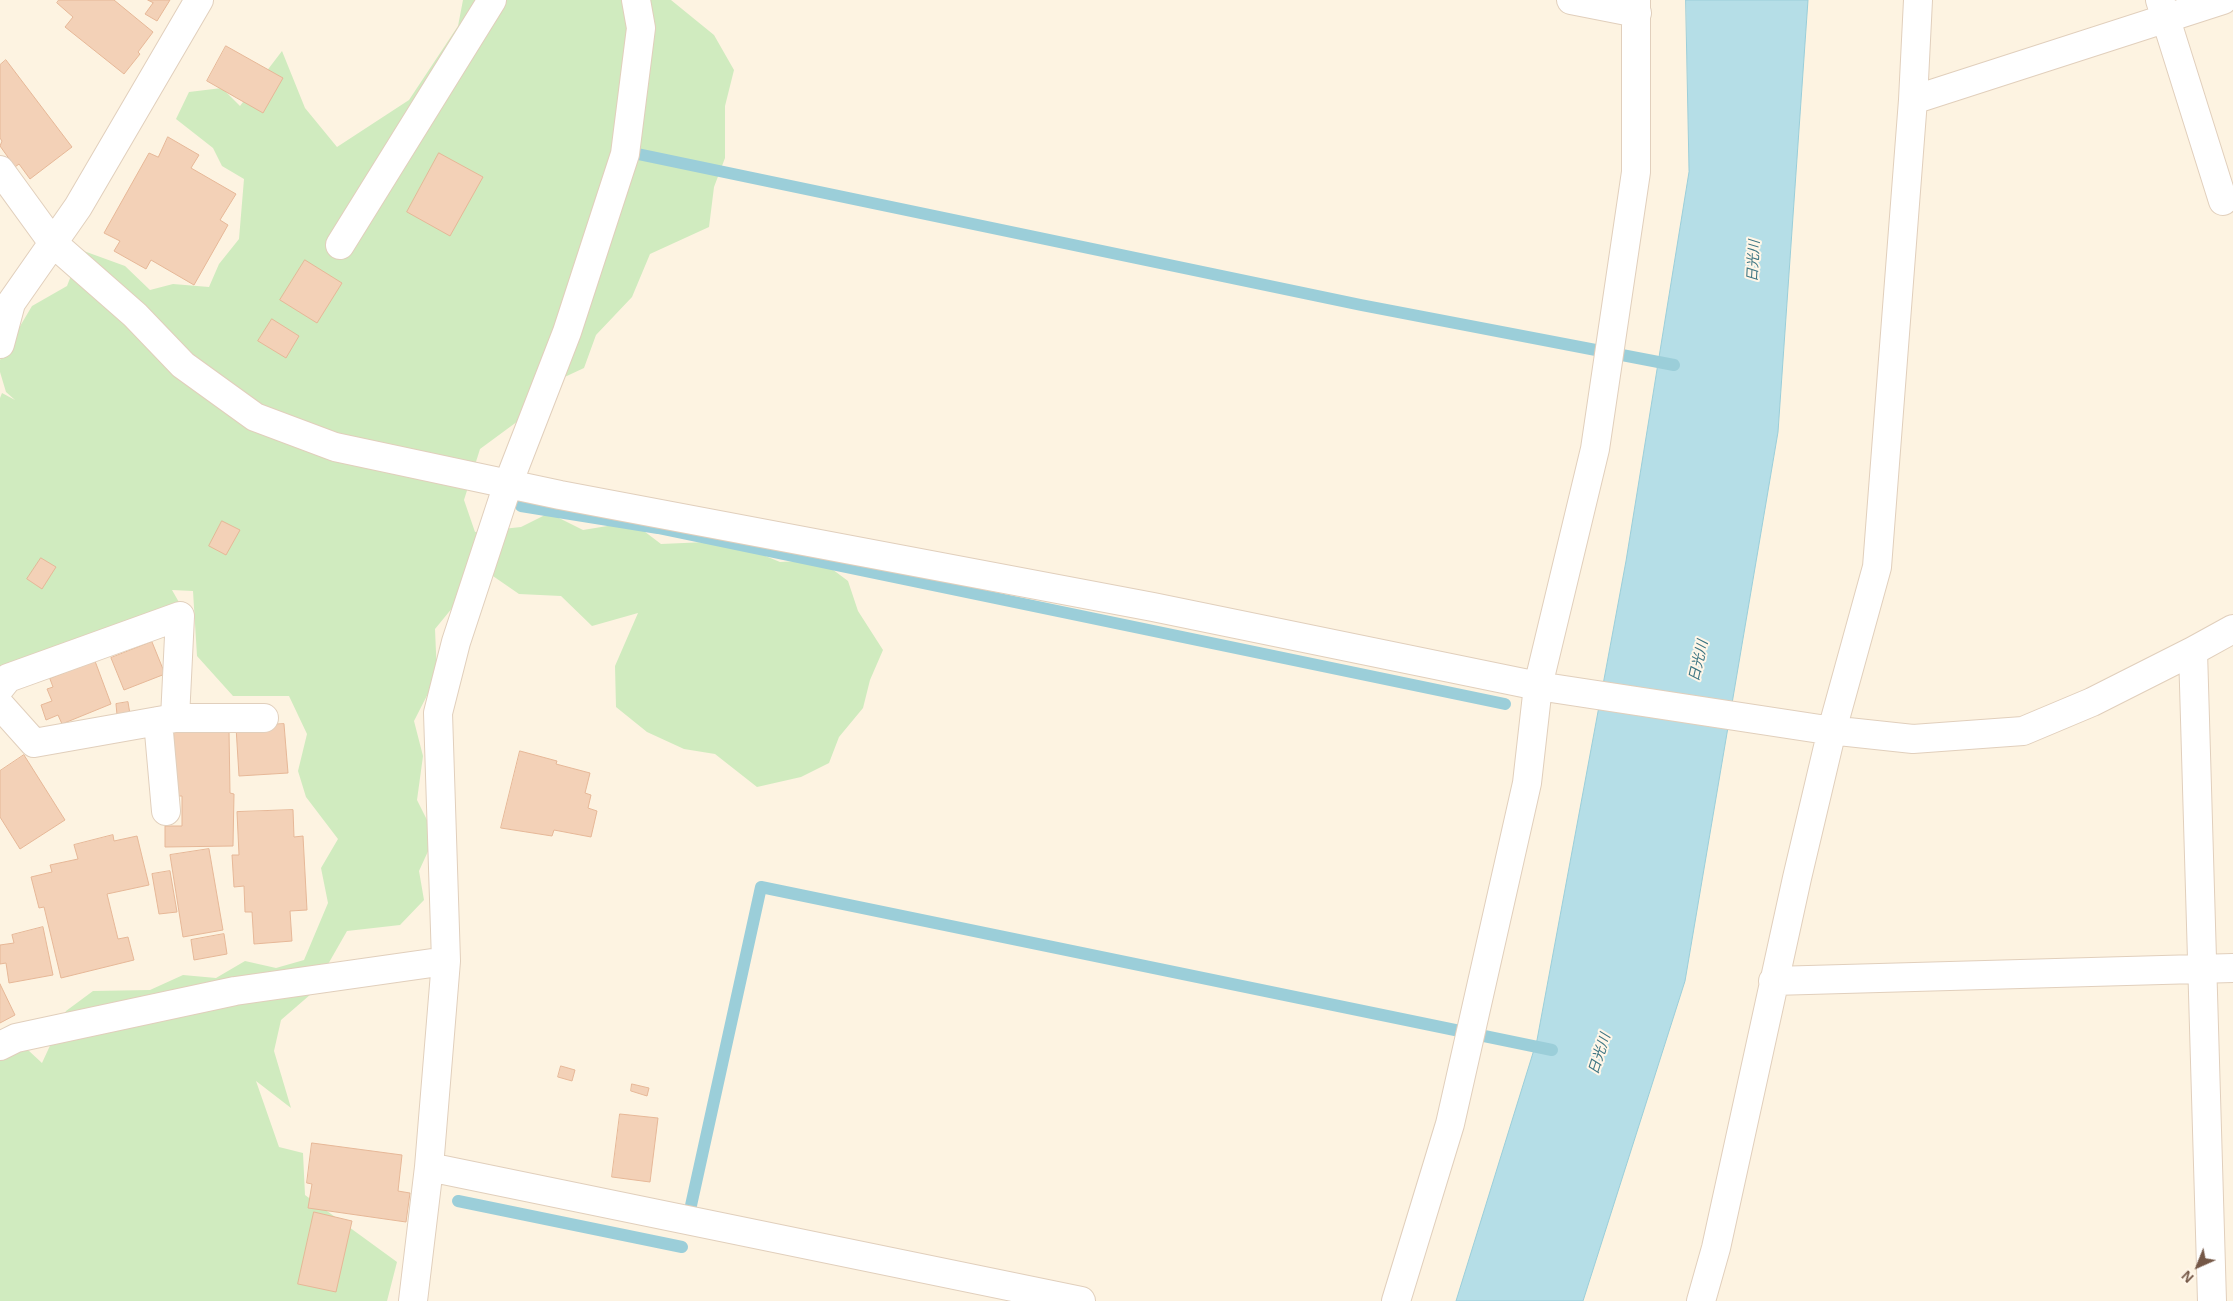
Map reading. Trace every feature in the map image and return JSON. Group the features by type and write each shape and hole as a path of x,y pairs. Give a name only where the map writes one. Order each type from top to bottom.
{"street":[{"path":"0,344 10,303 78,207 199,0"},
{"path":"340,245 492,0"},
{"path":"413,1301 429,1167 446,961 438,713 456,642 508,484 567,332 625,154 641,28 636,0"},
{"path":"1396,1301 1450,1124 1527,783 1544,687 1595,448 1636,172 1636,6 1571,0"},
{"path":"1701,1301 1716,1248 1826,729 1877,567 1913,100 1918,0"},
{"path":"1913,100 2163,9 2223,0"},
{"path":"2163,9 2223,201"},
{"path":"0,170 53,243 135,315 184,365 255,417 335,447 508,484 1153,607 1544,687 1826,729 1913,739 2023,731 2092,702 2233,629"},
{"path":"0,688 8,678 180,616 167,720 166,811"},
{"path":"2193,651 2212,1301"},
{"path":"0,705 34,743 167,720 264,718"},
{"path":"0,1046 16,1038 236,991 446,961"},
{"path":"1773,981 2233,968"},
{"path":"429,1167 1081,1301"}],"green space":[{"path":"463,0 671,0 714,35 734,70 725,106 725,158 714,187 709,227 650,254 632,297 596,335 584,368 541,388 518,421 480,449 464,500 475,532 521,527 549,513 583,530 632,522 661,544 729,541 780,562 820,560 848,581 858,611 883,650 870,680 863,708 839,737 829,763 801,777 757,787 715,754 684,749 647,732 616,707 615,666 638,613 592,626 561,596 519,594 490,574 453,607 435,629 437,676 414,721 423,756 417,800 435,836 419,871 424,900 400,925 347,931 311,994 281,1020 274,1051 291,1108 256,1081 279,1147 303,1153 305,1195 397,1262 387,1301 0,1301 0,1057 28,1050 42,1063 66,1011 93,991 150,990 183,975 216,978 245,961 276,968 304,960 328,903 321,868 338,839 306,797 298,771 307,734 289,696 233,696 197,656 193,591 172,590 180,604 0,668 0,398 2,393 15,400 6,392 0,372 0,360 32,306 67,286 81,250 125,266 150,290 173,284 209,287 219,264 239,239 244,179 222,166 213,148 176,119 189,92 222,88 240,106 282,51 305,108 337,147 409,100 458,26"}],"water":[{"name":"日光川","path":"1686,0 1808,0 1778,432 1685,981 1583,1301 1456,1301 1537,1040 1626,561 1689,172"}],"building":[{"path":"59,0 114,0 153,32 138,52 140,54 124,74 65,27 73,17 57,3"},
{"path":"148,0 170,0 157,21 145,14 153,3"},
{"path":"226,46 283,78 263,113 207,81"},
{"path":"6,60 72,147 30,179 19,164 15,167 0,146 2,141 0,138 0,65"},
{"path":"168,137 199,155 191,168 236,194 220,220 228,225 194,285 151,260 146,269 114,251 120,241 104,233 149,153 158,157"},
{"path":"439,153 483,177 450,236 407,212"},
{"path":"305,260 342,283 317,323 280,300"},
{"path":"272,319 299,336 286,358 258,341"},
{"path":"222,521 240,530 226,555 209,546"},
{"path":"41,558 56,567 42,589 27,579"},
{"path":"152,642 165,674 124,690 111,658"},
{"path":"95,661 111,704 62,724 58,715 46,720 41,705 52,701 47,689 53,687 50,679"},
{"path":"128,702 130,714 117,715 116,704"},
{"path":"284,724 288,773 239,776 236,727"},
{"path":"174,730 229,730 230,793 234,794 233,846 165,847 165,826 182,826 182,796 174,796"},
{"path":"520,751 557,761 556,764 590,773 585,793 591,795 588,808 597,811 591,837 554,830 552,836 501,828"},
{"path":"24,755 65,820 20,849 0,817 0,771"},
{"path":"293,810 294,837 303,836 307,910 290,911 292,941 254,944 252,912 245,912 244,886 234,887 232,855 239,855 237,812"},
{"path":"113,835 114,841 137,836 149,885 107,894 118,939 128,937 134,960 61,978 44,907 39,908 31,877 52,872 50,865 78,859 74,845"},
{"path":"209,849 223,930 183,937 170,855"},
{"path":"170,871 177,912 159,914 152,874"},
{"path":"43,927 53,975 9,983 6,963 0,964 0,945 14,943 12,935"},
{"path":"224,934 227,954 194,960 191,940"},
{"path":"0,984 15,1015 0,1023"},
{"path":"561,1066 575,1070 572,1081 558,1077"},
{"path":"632,1084 649,1088 647,1096 631,1091"},
{"path":"620,1114 658,1118 650,1182 612,1177"},
{"path":"312,1143 402,1155 398,1191 410,1193 406,1222 308,1208 312,1184 307,1183"},
{"path":"314,1212 352,1221 336,1292 298,1284"}],"waterway":[{"path":"633,153 1361,305 1674,365"},
{"path":"521,506 658,528 1505,704"},
{"path":"690,1210 761,887 1552,1050"},
{"path":"458,1201 682,1247"}]}
